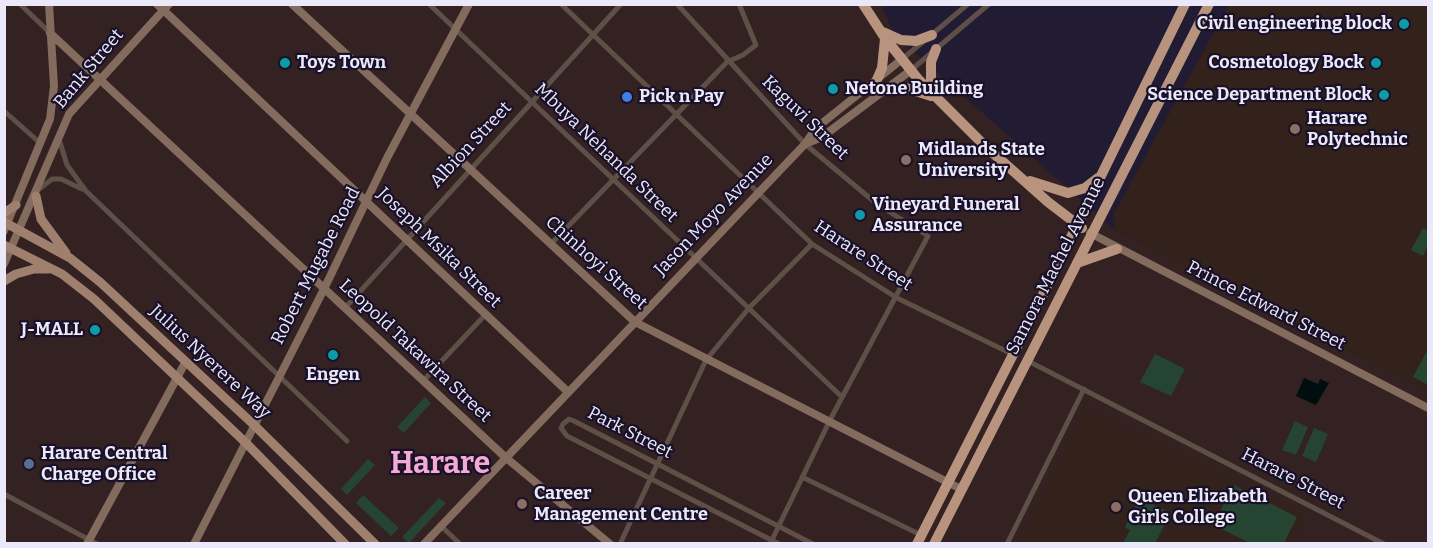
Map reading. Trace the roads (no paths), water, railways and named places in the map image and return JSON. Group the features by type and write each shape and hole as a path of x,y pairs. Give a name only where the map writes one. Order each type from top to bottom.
{"highway":[{"path":"863,4 910,71 1016,173 1090,233"},
{"name":"Samora Machel Avenue","path":"919,539 1185,4"},
{"name":"Samora Machel Avenue","path":"934,543 1077,263 1090,233 1209,4"},
{"path":"878,28 889,36 901,40 916,41 932,35"},
{"path":"876,82 882,68 885,38"},
{"path":"936,49 931,62 931,80 937,98"},
{"path":"886,90 906,88 937,98"},
{"path":"1016,173 1038,186 1068,193 1085,188 1101,176"},
{"path":"1077,263 1117,249"}],"main road":[{"path":"37,193 41,219 70,258"},
{"path":"4,213 16,205"},
{"name":"Julius Nyerere Way","path":"6,226 21,230 70,258 100,282 253,424 375,543"},
{"name":"Julius Nyerere Way","path":"8,246 73,281 94,299 245,442 345,543"},
{"path":"4,281 34,268 50,269"}],"street":[{"name":"Leopold Takawira Street","path":"20,4 505,457 610,543"},
{"path":"6,226 42,144 50,119 54,86 49,4"},
{"name":"Chinhoyi Street","path":"292,4 468,170 635,322 961,489"},
{"name":"Mbuya Nehanda Street","path":"429,4 842,398"},
{"name":"Robert Mugabe Road","path":"194,543 469,4"},
{"name":"Harare Street","path":"561,4 812,244 897,298 1012,354"},
{"name":"Albion Street","path":"345,308 406,238 621,4"},
{"name":"Kaguvi Street","path":"677,4 727,62 805,144 877,204 928,236 897,298"},
{"path":"550,245 727,62 743,55 756,45 754,34 739,4"},
{"path":"901,60 968,4"},
{"path":"910,71 989,4"},
{"name":"Bank Street","path":"4,264 8,246 21,230 69,114 163,6"},
{"name":"Joseph Msika Street","path":"163,6 568,392"},
{"name":"Jason Moyo Avenue","path":"424,543 805,144 816,128 901,60"},
{"name":"Jason Moyo Avenue","path":"805,144 822,137 910,71"},
{"path":"4,111 42,144"},
{"path":"59,140 67,165 86,191 347,441"},
{"path":"37,193 52,179 61,179 86,191"},
{"name":"Prince Edward Street","path":"1090,233 1428,408"},
{"path":"620,543 706,360 749,308 812,244"},
{"path":"771,541 830,420 897,298"},
{"path":"423,381 485,315"},
{"name":"Harare Street","path":"1026,361 1384,543"},
{"path":"4,494 91,542 175,377 185,363"},
{"path":"1007,543 1084,389"},
{"name":"Park Street","path":"779,543 771,541 567,436 561,428 562,424 569,419 574,421 813,543"},
{"path":"802,477 919,539"},
{"path":"440,525 460,543"}],"place":[{"name":"Civil engineering block","path":"1404,24"},
{"name":"Toys Town","path":"285,63"},
{"name":"Cosmetology Bock","path":"1376,63"},
{"name":"Netone Building","path":"833,89"},
{"name":"Science Department Block","path":"1384,95"},
{"name":"Pick n Pay","path":"627,97"},
{"name":"Harare Polytechnic","path":"1295,129"},
{"name":"Midlands State University","path":"906,160"},
{"name":"Vineyard Funeral Assurance","path":"860,215"},
{"name":"J-MALL","path":"95,330"},
{"name":"Engen","path":"333,355"},
{"name":"Harare Central Charge Office","path":"29,464"},
{"name":"Career Management Centre","path":"522,504"},
{"name":"Queen Elizabeth Girls College","path":"1116,507"}],"district":[{"name":"Harare","path":"440,465"}]}
